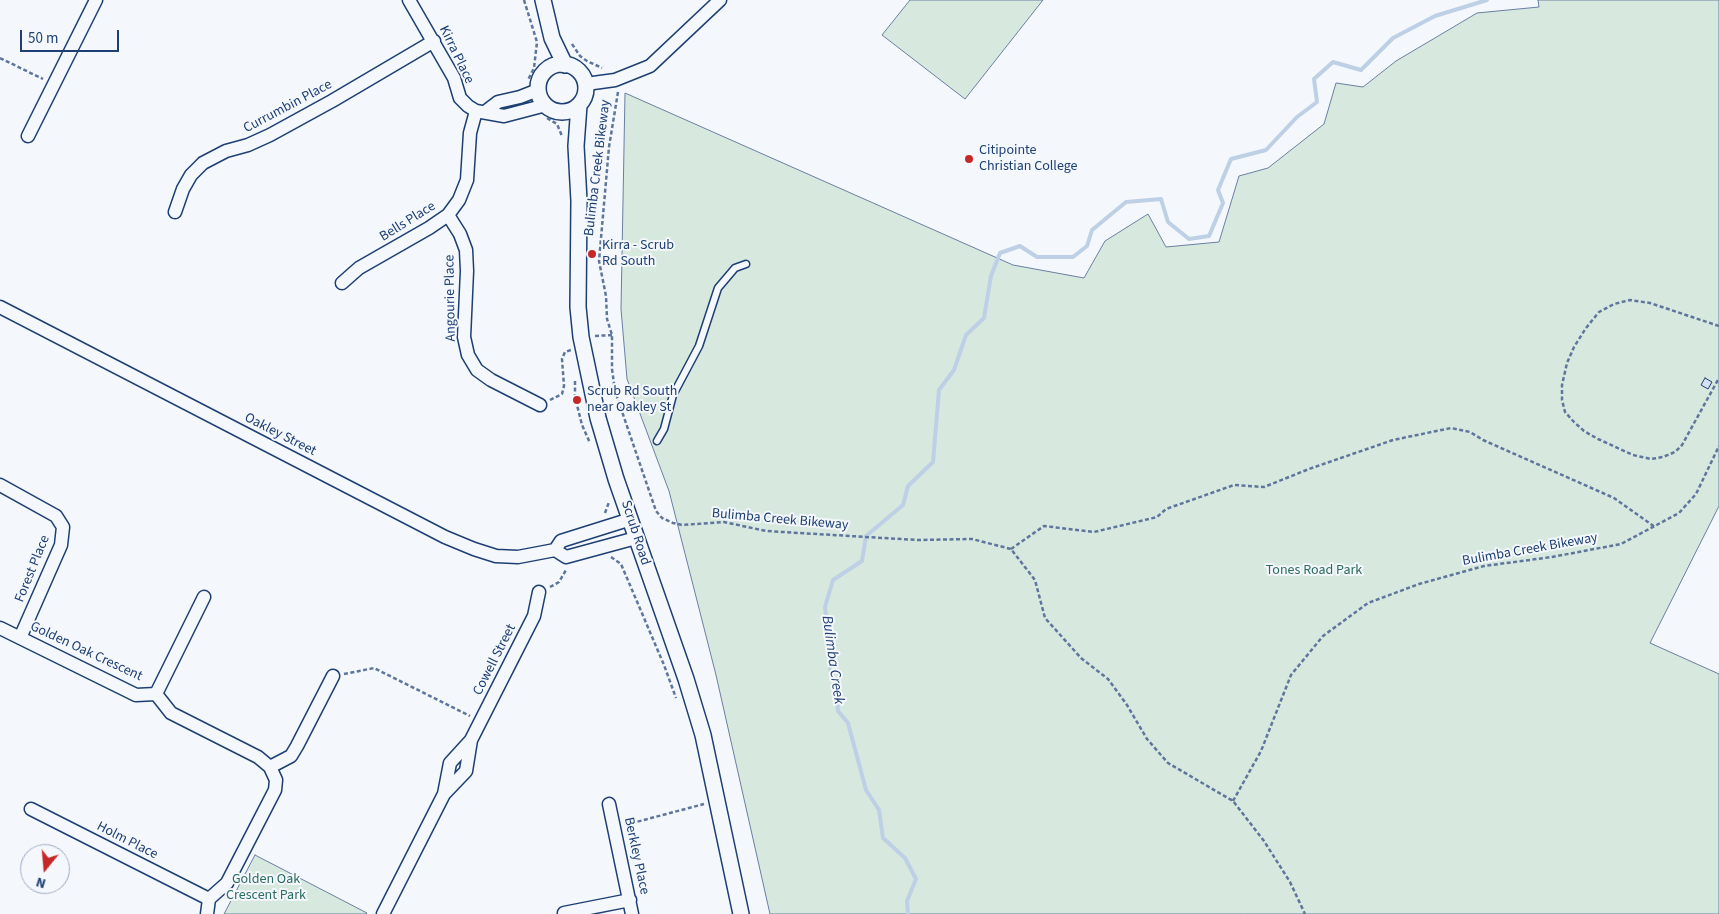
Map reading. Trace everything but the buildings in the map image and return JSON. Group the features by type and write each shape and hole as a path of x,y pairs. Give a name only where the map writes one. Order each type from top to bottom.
{"street":[{"path":"28,136 96,0"},
{"name":"Kirra Place","path":"409,0 454,78 460,98 468,106 480,111"},
{"path":"543,0 549,44 547,70"},
{"path":"586,84 615,80 650,66 720,0"},
{"name":"Currumbin Place","path":"175,212 183,189 191,175 203,163 226,151 248,145 270,135 434,41"},
{"path":"549,44 565,65"},
{"path":"565,65 577,70 583,76 586,84 584,98 574,109 561,112 553,110 540,98 538,90 540,79 547,70 565,65"},
{"path":"480,111 498,102 520,97 538,90"},
{"path":"480,111 504,116 546,105"},
{"name":"Scrub Road","path":"579,105 576,146 579,201 578,307 581,337 598,418 636,538 686,679 703,735 740,914"},
{"name":"Bells Place","path":"342,283 360,268 430,228 448,215 459,200 467,180 470,132 480,111"},
{"name":"Scrub Road","path":"561,112 576,146"},
{"name":"Angourie Place","path":"448,215 460,234 466,250 464,337 468,355 477,370 491,380 540,404"},
{"name":"Oakley Street","path":"0,307 445,537 474,549 496,556 518,557 555,550 561,541 631,519"},
{"name":"Forest Place","path":"0,485 40,505 56,516 63,527 61,545 20,638"},
{"path":"555,550 566,557 636,538"},
{"name":"Cowell Street","path":"383,914 444,794 450,763 471,740 534,616 539,592"},
{"path":"156,694 204,597"},
{"name":"Golden Oak Crescent","path":"0,628 136,695 156,694 171,713 258,757 270,767"},
{"path":"208,914 210,899 227,883 275,790 276,780 270,767 291,756 298,746 333,676"},
{"name":"Berkley Place","path":"610,804 632,914"},
{"name":"Holm Place","path":"31,809 210,899"},
{"path":"564,913 630,900"}],"lane":[{"path":"657,441 664,429 673,395 699,346 718,288 735,268 746,264"}],"path":[{"path":"549,44 570,41 580,56 587,61 601,68 612,70 615,80"},
{"path":"0,58 53,84"},
{"name":"Bulimba Creek Bikeway","path":"615,80 618,90 609,147 599,261 603,277 607,318 612,335 612,369 615,391 656,511 662,518 672,524 724,522 766,531 900,539 972,539 1011,549"},
{"path":"1719,326 1650,303 1630,300 1614,304 1599,312 1574,347 1567,364 1562,385 1562,400 1565,412 1584,431 1616,448 1651,459 1675,452 1682,445 1719,378"},
{"path":"540,404 562,394 564,386 562,360 565,352 570,350"},
{"path":"1305,914 1290,882 1264,841 1233,801 1168,763 1147,739 1127,705 1108,679 1082,658 1045,618 1035,580 1011,549 1044,526 1094,532 1156,517 1166,509 1234,486 1264,487 1309,469 1393,440 1451,428 1470,432 1483,440 1614,498 1655,527"},
{"name":"Bulimba Creek Bikeway","path":"1233,801 1261,751 1291,675 1323,636 1368,603 1419,584 1484,566 1552,557 1621,544 1679,513 1696,494 1719,446"},
{"path":"539,592 559,582 568,566 566,557"},
{"path":"333,676 374,668 481,721"},
{"path":"614,828 704,804"}],"green space":[{"path":"910,0 1043,0 965,99 882,35"},
{"name":"Tones Road Park","path":"1538,0 1719,0 1719,506 1650,643 1719,674 1719,914 770,914 716,675 669,491 627,379 621,309 625,93 1013,265 1084,278 1105,241 1148,214 1166,247 1219,242 1239,176 1268,168 1324,124 1336,83 1363,87 1396,61 1477,13 1539,7"},
{"name":"Golden Oak Crescent Park","path":"255,855 367,913 224,914"}],"waterway":[{"name":"Bulimba Creek","path":"908,914 907,901 916,879 905,858 883,838 879,810 866,790 848,723 838,711 836,684 830,669 831,657 825,607 833,580 862,561 866,536 903,505 908,486 933,462 939,390 954,370 966,335 984,318 991,276 1000,253 1020,246 1037,257 1073,257 1087,246 1092,230 1126,202 1161,199 1168,222 1189,239 1209,236 1223,203 1218,190 1231,159 1266,150 1297,117 1317,102 1314,79 1333,62 1361,70 1393,38 1435,16 1487,0"}],"place":[{"name":"Citipointe Christian College","path":"969,159"},
{"name":"Kirra - Scrub Rd South","path":"592,254"},
{"name":"Scrub Rd South near Oakley St","path":"577,400"}]}
